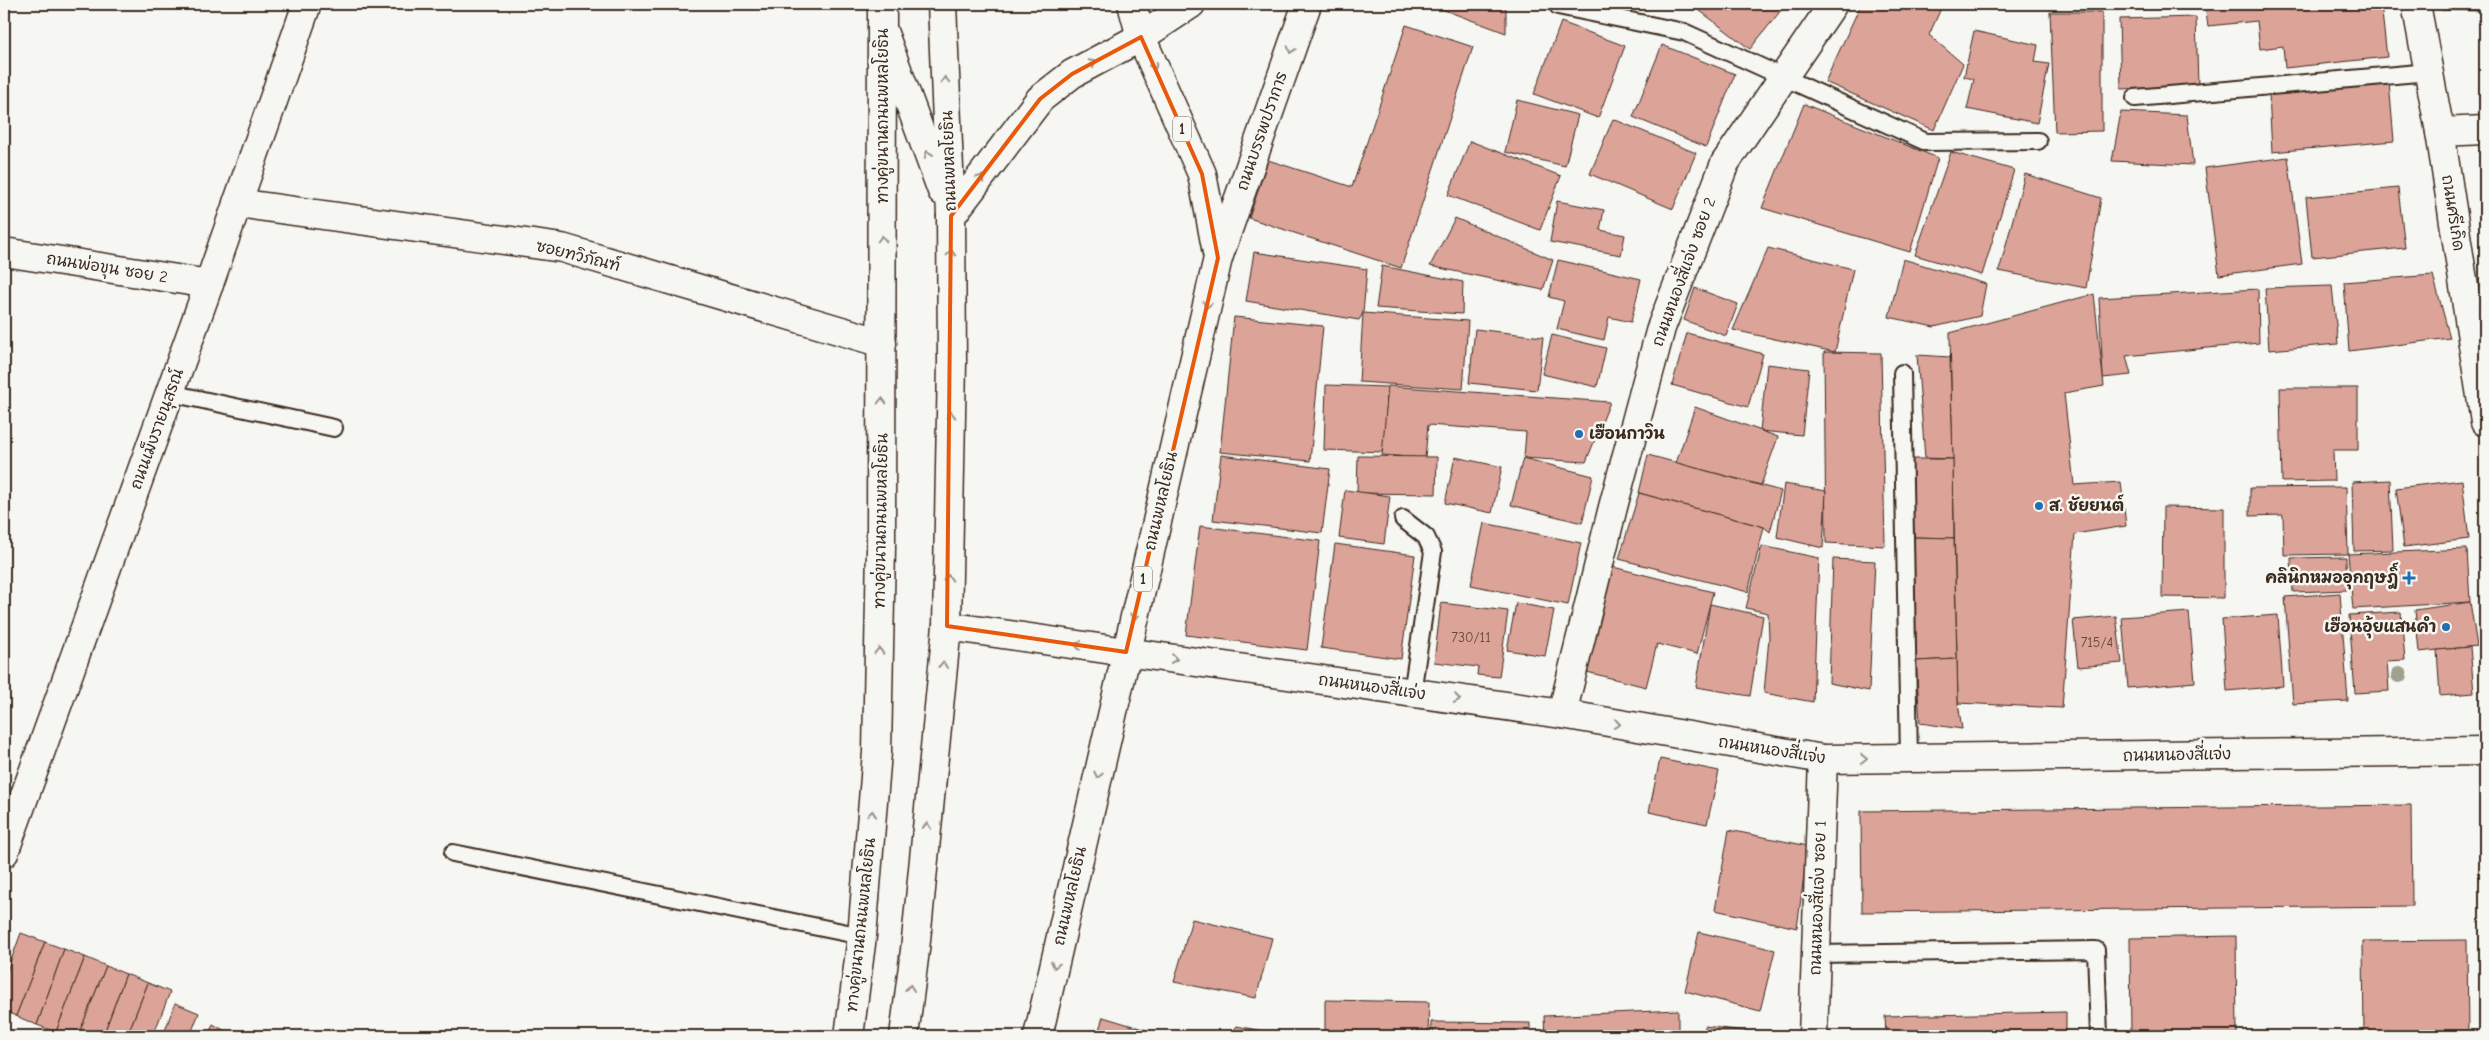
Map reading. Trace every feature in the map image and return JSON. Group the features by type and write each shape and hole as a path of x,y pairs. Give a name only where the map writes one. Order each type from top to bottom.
{"street":[{"name":"ถนนเม็งรายนุสรณ์","path":"4,853 170,394 307,4"},
{"name":"ทางคู่ขนานถนนพหลโยธิน","path":"849,1036 862,936 877,752 881,547 882,4"},
{"name":"ถนนพหลโยธิน","path":"904,1036 915,950 946,626 952,362 951,216 942,4"},
{"name":"ถนนพหลโยธิน","path":"1038,1036 1218,258 1202,174 1141,37 1132,4"},
{"path":"951,216 1040,100 1072,74 1141,37 1191,4"},
{"name":"ถนนบรรพปราการ","path":"1218,258 1307,4"},
{"name":"ถนนหนองสี่แจ่ง ซอย 2","path":"1562,714 1613,507 1660,328 1725,163 1833,4"},
{"name":"ถนนศรีเกิด","path":"2416,4 2440,132 2485,422"},
{"path":"883,31 951,216"},
{"path":"2440,132 2485,130"},
{"name":"ซอยทวิภัณฑ์","path":"237,203 562,248 882,343"},
{"name":"ถนนพ่อขุน ซอย 2","path":"4,252 209,284"},
{"name":"ถนนหนองสี่แจ่ง","path":"946,626 1562,714 1823,759 2485,751"},
{"name":"ถนนหนองสี่แจ่ง ซอย 1","path":"1812,1036 1823,759"}],"lane":[{"path":"1558,6 1684,32 1926,142 2038,141"},
{"path":"2135,98 2429,72"},
{"path":"1902,373 1909,758"},
{"path":"170,394 334,428"},
{"path":"1403,519 1426,537 1433,552 1412,693"},
{"path":"453,853 862,936"},
{"path":"1816,954 2096,950 2099,1036"}],"highlighted area":[{"path":"1141,37 1202,174 1218,258 1126,652 947,626 951,216 1040,99 1072,74"}],"building":[{"path":"1428,4 1506,4 1506,33"},
{"path":"1691,4 1786,4 1750,49"},
{"path":"1861,4 1943,4 1929,35 1963,64 1934,130 1825,82"},
{"path":"2108,4 2196,4 2196,8"},
{"path":"2205,4 2381,4 2387,57 2285,68 2283,46 2260,49 2257,21 2208,26"},
{"path":"2442,4 2485,4 2485,11 2441,10"},
{"path":"2050,12 2102,12 2102,131 2055,132"},
{"path":"2196,17 2198,86 2121,89 2119,19"},
{"path":"1561,22 1625,46 1598,118 1534,94"},
{"path":"1406,25 1473,47 1401,268 1249,218 1268,160 1352,187"},
{"path":"1974,31 2038,45 2035,62 2049,64 2037,123 1967,109 1974,79 1964,77"},
{"path":"1662,45 1735,74 1706,147 1633,117"},
{"path":"2389,82 2394,141 2272,152 2269,94"},
{"path":"1517,100 1578,115 1565,166 1505,152"},
{"path":"1804,104 1938,158 1910,252 1762,208"},
{"path":"2121,112 2187,115 2193,165 2112,161"},
{"path":"1613,119 1696,153 1673,209 1590,174"},
{"path":"1470,141 1561,176 1540,230 1448,195"},
{"path":"1951,152 2014,170 1982,275 1915,255"},
{"path":"2288,157 2302,264 2219,275 2205,168"},
{"path":"2025,174 2101,198 2086,288 1999,271"},
{"path":"2398,188 2405,248 2312,257 2306,197"},
{"path":"1557,201 1604,210 1600,230 1625,235 1621,255 1550,242"},
{"path":"1455,218 1553,260 1543,290 1430,266"},
{"path":"1768,248 1853,269 1835,352 1733,330"},
{"path":"1254,252 1367,269 1363,313 1359,320 1246,301"},
{"path":"1903,259 1986,284 1980,316 1934,327 1889,317"},
{"path":"1558,260 1641,279 1631,322 1609,317 1604,340 1557,329 1564,301 1549,297"},
{"path":"1382,266 1463,282 1462,314 1376,308"},
{"path":"2433,275 2450,338 2349,351 2344,282"},
{"path":"2332,286 2338,344 2269,350 2265,288"},
{"path":"1695,288 1738,304 1726,336 1684,320"},
{"path":"2258,289 2259,343 2126,356 2131,375 2103,378 2099,298"},
{"name":"ส. ชัยยนต์","path":"2094,294 2104,386 2064,393 2074,485 2121,482 2126,526 2075,534 2062,708 1958,703 1950,333"},
{"path":"1363,313 1468,321 1463,389 1359,382"},
{"path":"1234,317 1323,326 1310,461 1220,452"},
{"path":"1475,329 1543,337 1537,390 1469,383"},
{"path":"1687,333 1763,354 1748,407 1672,385"},
{"path":"1552,335 1606,348 1597,387 1542,374"},
{"path":"1824,352 1881,353 1885,546 1826,543"},
{"path":"1917,355 1950,357 1953,459 1925,458"},
{"path":"1767,364 1809,369 1802,435 1760,431"},
{"path":"1326,385 1387,387 1385,452 1324,450"},
{"path":"1388,386 1610,402 1586,462 1524,458 1526,432 1428,425 1425,458 1382,455"},
{"path":"2280,388 2358,388 2358,450 2333,450 2334,481 2282,482"},
{"path":"1695,407 1778,437 1761,485 1676,463"},
{"path":"1221,455 1330,469 1322,533 1213,520"},
{"path":"1648,455 1781,491 1770,532 1764,527 1639,493"},
{"path":"1358,456 1437,457 1436,494 1357,493"},
{"path":"1455,457 1502,467 1492,513 1445,503"},
{"path":"1523,458 1593,476 1582,523 1511,505"},
{"path":"1911,459 1953,459 1954,538 1914,537"},
{"path":"2390,480 2393,550 2354,551 2352,482"},
{"path":"2462,480 2469,539 2404,547 2396,488"},
{"path":"1784,484 1826,491 1823,548 1777,537"},
{"path":"2346,487 2348,554 2284,555 2283,515 2250,516 2250,488"},
{"path":"1345,490 1390,496 1384,544 1339,538"},
{"path":"1639,493 1764,527 1748,592 1619,559"},
{"path":"2163,507 2224,508 2224,598 2162,597"},
{"path":"1484,523 1581,543 1568,605 1471,585"},
{"path":"1200,526 1320,541 1307,650 1186,635"},
{"path":"1914,537 1954,538 1957,659 1916,661"},
{"path":"1335,544 1415,555 1401,659 1321,648"},
{"path":"1762,546 1819,558 1813,702 1764,693 1769,638 1768,613 1746,608"},
{"name":"คลินิกหมออุกฤษฎิ์","path":"2467,549 2470,602 2353,609 2348,554"},
{"path":"2346,557 2347,590 2293,592 2291,558"},
{"path":"1833,559 1875,561 1869,691 1829,683"},
{"path":"1609,566 1713,592 1697,654 1657,644 1646,687 1583,671"},
{"path":"2340,593 2348,701 2293,704 2285,597"},
{"name":"เฮือนอุ้ยแสนคำ","path":"2470,602 2477,646 2419,652 2415,610"},
{"path":"1441,603 1508,611 1499,677 1477,675 1478,667 1434,662"},
{"path":"1516,603 1554,610 1545,656 1507,650"},
{"path":"1710,604 1763,616 1750,696 1696,687"},
{"path":"2189,612 2195,682 2128,688 2122,617"},
{"path":"2401,612 2405,660 2387,661 2389,691 2355,693 2349,615"},
{"path":"2278,615 2283,686 2227,691 2222,619"},
{"path":"2116,616 2122,663 2078,667 2073,620"},
{"path":"2470,647 2474,693 2440,696 2437,650"},
{"path":"1957,659 1958,703 1962,729 1920,723 1916,661"},
{"path":"1660,759 1719,771 1707,824 1649,812"},
{"path":"2411,805 2412,906 1862,912 1861,811"},
{"path":"1729,830 1808,846 1797,928 1715,910"},
{"path":"1192,919 1272,938 1256,998 1174,982"},
{"path":"1699,932 1775,950 1760,1011 1685,991"},
{"path":"21,933 45,942 16,1016 4,1011 4,979"},
{"path":"2236,936 2237,1036 2131,1036 2130,938"},
{"path":"2467,940 2468,1036 2364,1036 2363,941"},
{"path":"45,942 64,949 37,1025 16,1016"},
{"path":"64,949 85,957 56,1032 37,1025"},
{"path":"85,957 106,966 78,1036 65,1036 56,1032"},
{"path":"106,966 126,974 103,1036 78,1036"},
{"path":"126,974 148,983 127,1036 103,1036"},
{"path":"148,983 170,992 153,1036 127,1036"},
{"path":"1325,1000 1429,1002 1428,1036 1325,1036"},
{"path":"175,1003 199,1013 190,1036 163,1036"},
{"path":"1678,1010 1678,1036 1545,1036 1544,1016"},
{"path":"2066,1012 2066,1036 1886,1036 1885,1016"},
{"path":"1103,1017 1166,1036 1097,1036"},
{"path":"1431,1022 1530,1023 1530,1036 1431,1036"},
{"path":"213,1024 234,1036 208,1036"},
{"path":"1236,1026 1290,1036 1234,1036"},
{"path":"1705,1026 1783,1036 1704,1036"}],"place":[{"name":"เฮือนกาวิน","path":"1579,434"},
{"name":"ส. ชัยยนต์","path":"2039,506"},
{"name":"คลินิกหมออุกฤษฎิ์","path":"2409,578"},
{"name":"เฮือนอุ้ยแสนคำ","path":"2446,627"}]}
